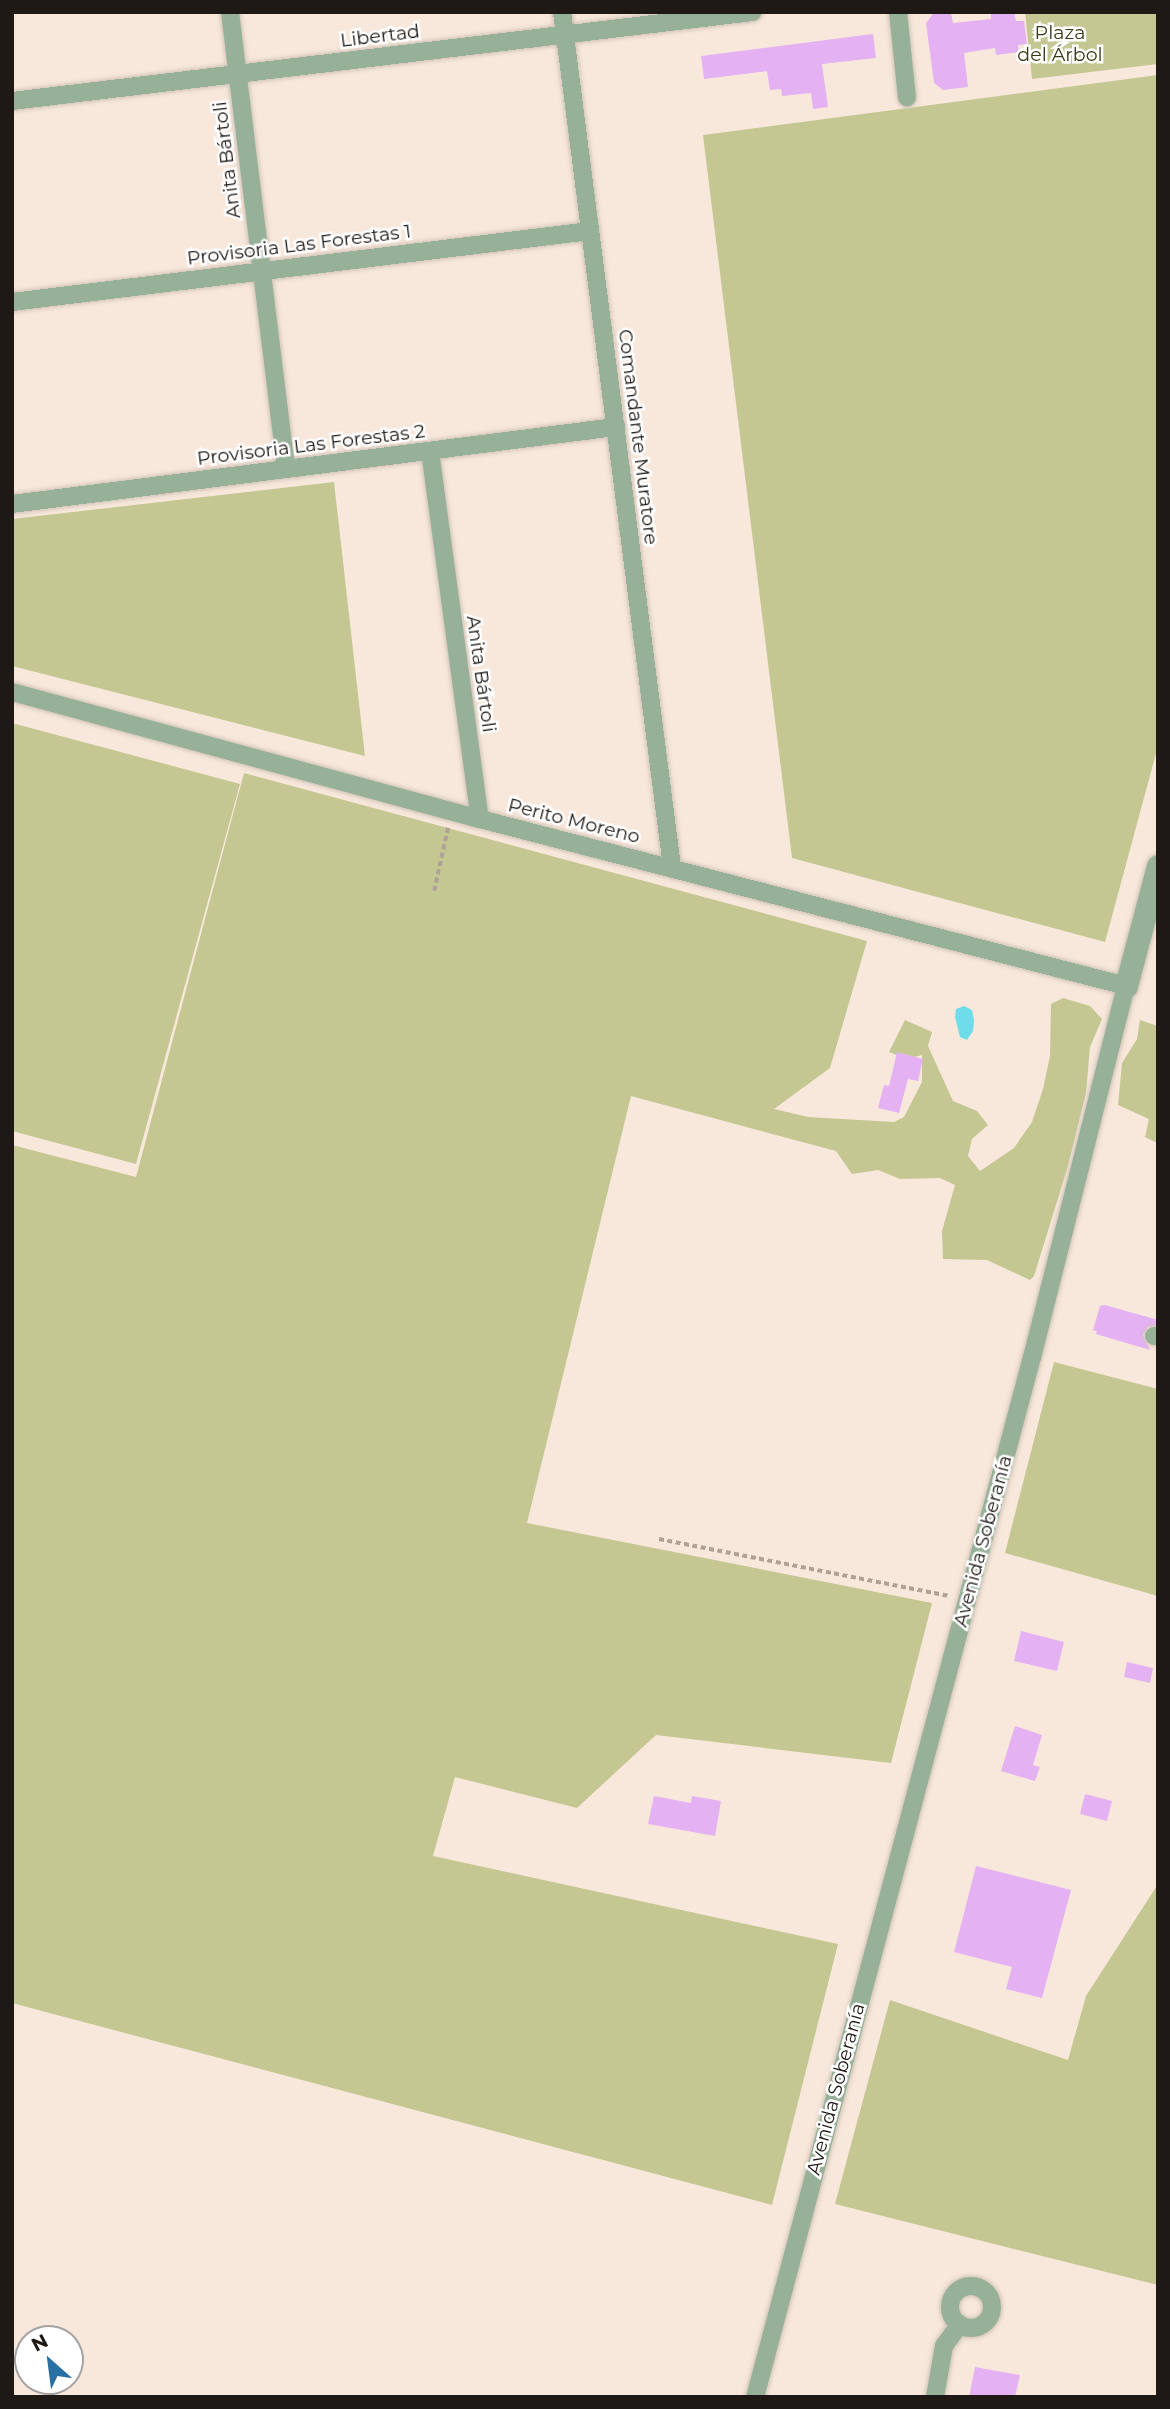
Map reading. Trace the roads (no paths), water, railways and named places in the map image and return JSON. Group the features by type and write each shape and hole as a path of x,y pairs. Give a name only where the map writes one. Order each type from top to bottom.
{"street":[{"name":"Anita Bártoli","path":"230,12 286,469"},
{"name":"Comandante Muratore","path":"562,12 672,867"},
{"name":"Libertad","path":"12,102 753,12"},
{"path":"898,12 907,98"},
{"name":"Provisoria Las Forestas 1","path":"12,302 590,231"},
{"name":"Provisoria Las Forestas 2","path":"12,504 616,427"},
{"name":"Anita Bártoli","path":"430,451 480,819"},
{"name":"Perito Moreno","path":"12,692 480,819 1126,986"},
{"name":"Avenida Soberanía","path":"755,2397 968,1600 1158,866"},
{"path":"934,2397 944,2346 960,2324"}],"water":[{"path":"964,1006 972,1010 974,1020 973,1031 967,1040 960,1037 955,1017 956,1009"}],"park label":[{"name":"Plaza del Árbol","path":"1060,44"}]}
